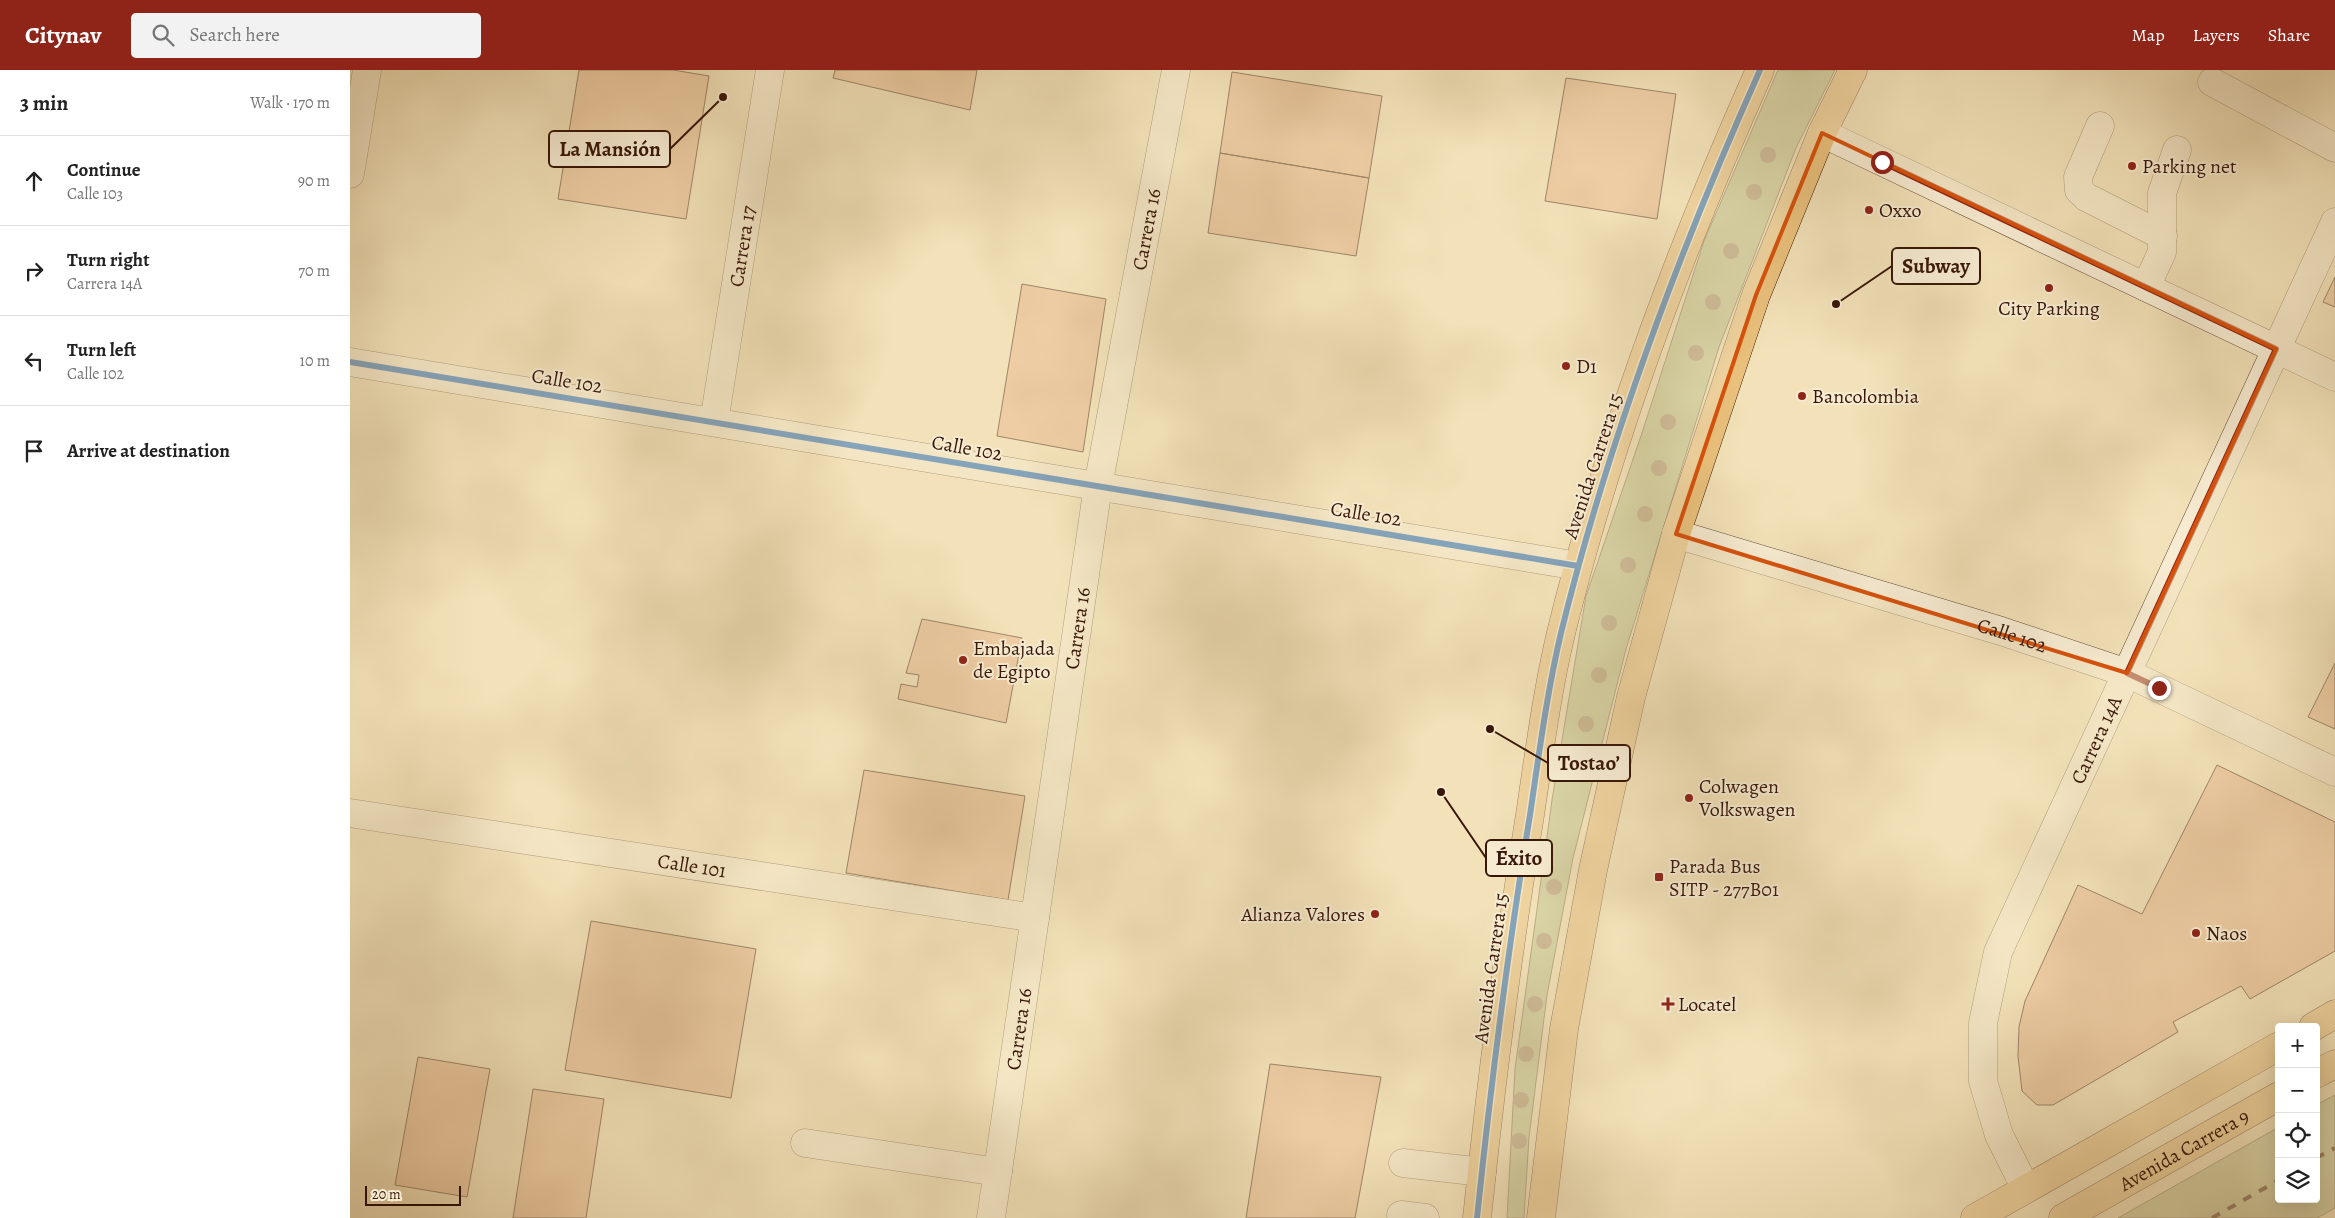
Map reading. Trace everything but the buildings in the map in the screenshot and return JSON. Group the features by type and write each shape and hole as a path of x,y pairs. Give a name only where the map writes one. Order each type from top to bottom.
{"main road":[{"name":"Avenida Carrera 15","path":"1477,1218 1515,909 1550,691 1578,566 1608,468 1655,330 1709,190 1760,70"},
{"path":"1541,1218 1564,1029 1593,870 1631,697 1676,534 1756,295 1822,134 1853,70"},
{"path":"2320,1023 2335,1014"},
{"path":"1976,1218 2275,1048"},
{"path":"2320,1072 2335,1064"},
{"name":"Avenida Carrera 9","path":"2063,1218 2275,1098"}],"street":[{"path":"350,174 367,70"},
{"name":"Carrera 17","path":"714,422 770,70"},
{"name":"Carrera 16","path":"991,1218 1098,486 1176,70"},
{"path":"2212,82 2335,148"},
{"path":"2100,126 2078,178 2079,190 2086,197 2163,236"},
{"path":"1822,134 2335,376"},
{"path":"2146,287 2162,252 2162,193 2177,150"},
{"name":"Carrera 14A","path":"2026,1189 1998,1135 1983,1081 1983,1023 1998,952 2335,222"},
{"name":"Calle 102","path":"350,362 1578,566"},
{"name":"Calle 102","path":"1676,534 2001,631 2127,673 2335,772"},
{"name":"Calle 101","path":"350,813 1035,918"},
{"path":"805,1143 998,1172"},
{"path":"1403,1163 1482,1172"}],"highlighted area":[{"path":"1822,133 2276,349 2127,673 1676,534 1756,295"}],"green space":[{"path":"1778,70 1835,70 1796,148 1719,347 1626,649 1573,858 1547,995 1529,1137 1524,1218 1507,1218 1515,1069 1552,800 1586,596 1641,436 1704,241"},
{"path":"2335,1095 2335,1208 2317,1218 2118,1218 2275,1129 2275,1203 2320,1203 2320,1103"}],"railway":[{"path":"2320,1156 2335,1148"},
{"path":"2212,1218 2275,1182"}],"cycle path":[{"path":"1477,1218 1494,1066 1514,916 1544,723 1561,633 1601,490 1648,347 1674,276 1760,70"},
{"path":"350,362 1578,566"}],"place":[{"name":"La Mansión","path":"723,97"},
{"name":"Parking net","path":"2132,166"},
{"name":"Oxxo","path":"1869,210"},
{"name":"City Parking","path":"2049,288"},
{"name":"Subway","path":"1836,304"},
{"name":"D1","path":"1566,366"},
{"name":"Bancolombia","path":"1802,396"},
{"name":"Embajada de Egipto","path":"963,660"},
{"name":"Tostao’","path":"1490,729"},
{"name":"Éxito","path":"1441,792"},
{"name":"Colwagen Volkswagen","path":"1689,798"},
{"name":"Parada Bus SITP - 277B01","path":"1659,877"},
{"name":"Alianza Valores","path":"1375,914"},
{"name":"Naos","path":"2196,933"},
{"name":"Locatel","path":"1668,1004"}],"route":[{"path":"1882,162 2276,349 2127,673 2159,688"}]}
